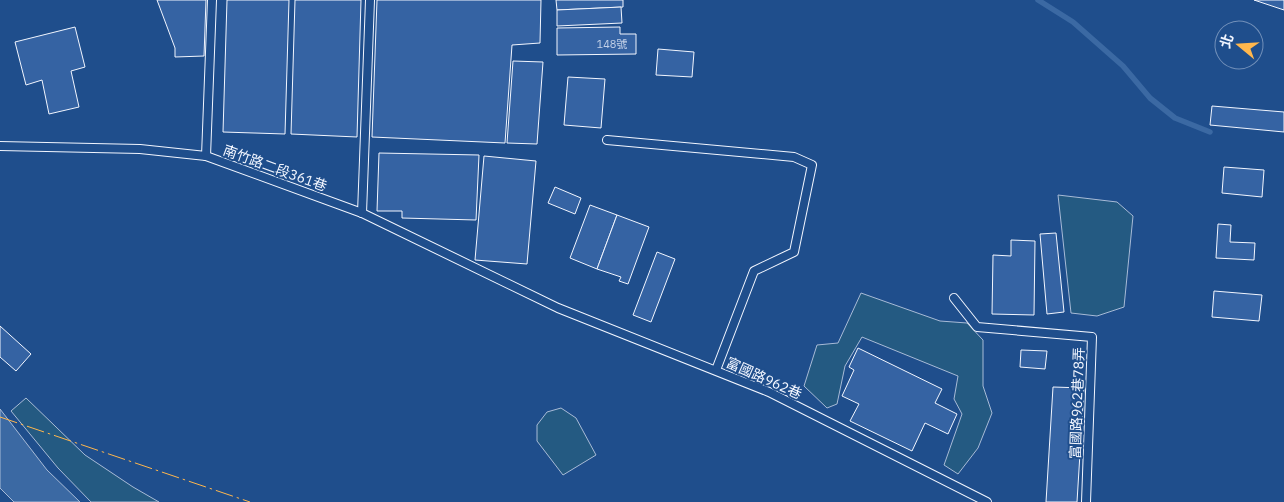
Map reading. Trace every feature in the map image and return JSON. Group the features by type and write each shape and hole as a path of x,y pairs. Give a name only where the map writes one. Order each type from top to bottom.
{"lane":[{"path":"206,156 212,0"},
{"path":"362,213 370,0"},
{"path":"607,140 794,157 812,165 794,252 754,271 716,370"},
{"name":"南竹路二段361巷","path":"0,146 140,149 206,156 362,213 523,291"},
{"name":"富國路962巷","path":"523,291 558,308 769,392 987,502"},
{"name":"富國路962巷78弄","path":"954,298 977,327 1092,338 1086,502"}],"shaded area":[{"path":"1058,195 1117,202 1133,216 1124,307 1097,316 1071,313"},
{"path":"861,293 940,321 967,323 983,340 983,386 992,413 978,448 958,474 944,465 962,414 954,399 958,376 862,337 845,366 837,404 827,408 804,386 817,345 838,343"},
{"path":"26,398 85,455 159,502 91,502 58,468 11,411"},
{"path":"561,408 576,418 596,455 563,475 537,441 537,425 547,412"},
{"path":"0,409 47,470 80,502 14,502 0,488"}],"building":[{"path":"157,0 206,0 204,56 175,57 175,48"},
{"path":"227,0 289,0 285,134 223,132"},
{"path":"295,0 361,0 357,137 291,134"},
{"path":"377,0 541,0 540,43 512,45 505,143 372,137"},
{"path":"556,0 623,0 623,7 557,10"},
{"path":"1254,0 1284,0 1284,10"},
{"path":"621,7 622,23 557,26 557,10"},
{"path":"75,27 85,67 71,71 79,107 49,114 42,80 26,85 15,42"},
{"path":"620,27 620,34 636,34 636,54 557,55 557,28"},
{"path":"658,49 694,52 692,77 656,75"},
{"path":"513,61 543,62 537,144 507,143"},
{"path":"568,77 605,79 601,128 564,125"},
{"path":"1212,106 1284,112 1284,132 1210,125"},
{"path":"379,153 479,155 476,220 402,218 402,211 377,211"},
{"path":"484,156 536,161 527,264 475,260"},
{"path":"1224,167 1264,170 1262,197 1222,193"},
{"path":"555,187 581,198 575,214 548,203"},
{"path":"590,205 617,215 597,269 570,258"},
{"path":"617,215 649,227 628,284 619,281 621,277 597,269"},
{"path":"1218,224 1231,225 1230,242 1255,243 1254,260 1216,258"},
{"path":"1056,233 1064,312 1047,314 1040,234"},
{"path":"1011,240 1035,241 1034,315 992,314 993,255 1011,256"},
{"path":"657,252 675,259 651,322 633,315"},
{"path":"1214,291 1262,295 1259,321 1212,317"},
{"path":"0,326 31,354 16,371 0,357"},
{"path":"858,348 942,389 935,403 957,414 948,434 925,423 912,451 850,421 859,404 842,396 854,370 849,367"},
{"path":"1021,350 1047,351 1045,369 1020,367"},
{"path":"1053,387 1084,388 1077,502 1046,502"}],"waterway":[{"path":"1038,0 1073,22 1123,66 1150,98 1175,118 1210,132"}],"power":[{"path":"0,417 250,502"}]}
